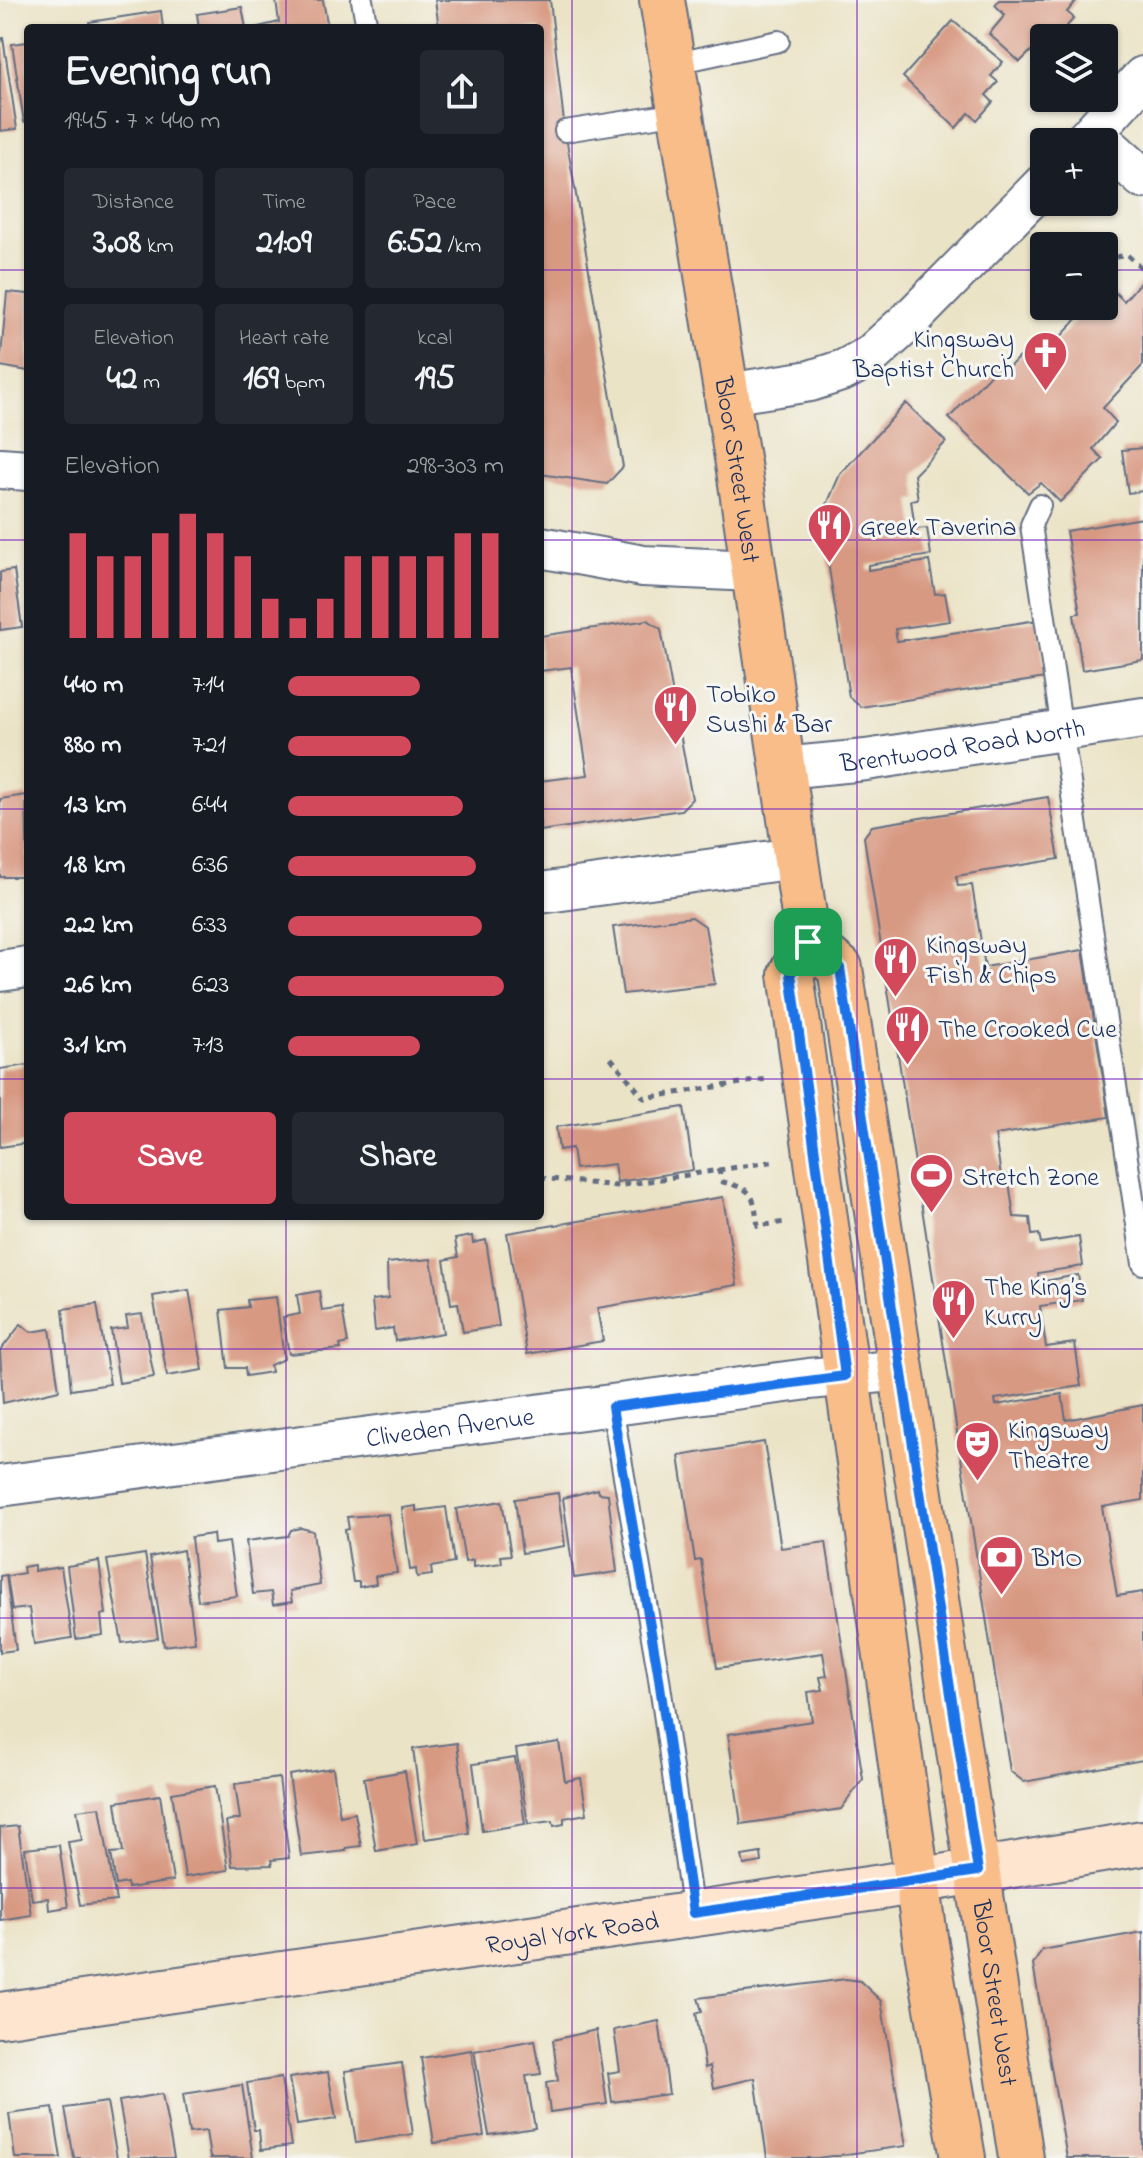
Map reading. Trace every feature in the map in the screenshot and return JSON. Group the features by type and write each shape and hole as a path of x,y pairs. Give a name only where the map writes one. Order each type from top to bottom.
{"main road":[{"name":"Bloor Street West","path":"662,0 727,394 808,942 840,968 1021,2158"},
{"path":"808,942 791,974 918,1881 963,2158"},
{"name":"Royal York Road","path":"0,2015 918,1881 1143,1843"}],"street":[{"path":"1105,128 1143,77"},
{"path":"1118,158 1143,178"},
{"path":"727,394 810,381 844,370 870,356 1030,198"},
{"path":"0,468 24,470"},
{"path":"544,548 643,566 754,571"},
{"name":"Brentwood Road North","path":"782,768 866,760 1143,718"},
{"path":"544,892 795,858"},
{"path":"0,971 24,968"},
{"name":"Cliveden Avenue","path":"0,1486 902,1370"}],"lane":[{"path":"362,0 366,24"},
{"path":"672,64 779,41"},
{"path":"565,131 680,113"},
{"path":"1040,505 1031,525 1143,1264"},
{"path":"612,1407 658,1672 693,1913"}],"path":[{"path":"1118,257 1127,255 1143,269"},
{"path":"611,1058 644,1098 768,1079"},
{"path":"544,1178 617,1186 781,1161"},
{"path":"718,1169 723,1182 739,1184 752,1195 758,1226 790,1221"}],"building":[{"path":"323,0 327,24 271,24 279,22 276,1"},
{"path":"435,0 550,0 565,131 623,467 607,484 544,475 544,24 438,24"},
{"path":"999,0 1077,0 1067,12 1074,18 1069,24 1030,24 1030,52 1020,62 989,34 1005,15 995,5"},
{"path":"242,7 245,24 198,24 197,14"},
{"path":"161,11 163,24 89,24"},
{"path":"953,21 1003,62 991,76 998,82 986,95 993,102 977,120 969,113 956,128 903,77"},
{"path":"3,38 17,129 0,131 0,39"},
{"path":"24,42 24,122 12,44"},
{"name":"Kingsway Baptist Church","path":"1143,279 1143,365 1103,408 1116,422 1093,449 1103,459 1060,502 1041,483 1028,493 949,418 999,365 1004,372 1034,342 1044,355 1076,320 1118,320 1118,295 1124,301"},
{"path":"7,292 24,294 24,370 0,366"},
{"path":"906,403 946,442 914,475 918,499 911,500 915,529 927,528 931,555 868,565 868,570 929,561 935,594 945,593 950,621 895,629 897,641 1038,620 1046,678 861,707 849,697 825,543 825,509 840,474"},
{"path":"1143,448 1143,491 1128,493 1122,450"},
{"path":"1143,518 1143,660 1082,670 1074,614 1080,613 1066,531"},
{"path":"14,570 22,627 0,630 0,572"},
{"path":"648,620 661,629 692,799 681,810 544,830 544,780 588,775 571,667 544,670 544,635"},
{"path":"24,795 24,877 0,877 0,799"},
{"path":"1048,797 1059,859 956,876 958,886 972,885 985,967 1083,950 1109,1117 995,1135 1001,1176 1008,1175 1014,1217 1030,1218 1032,1235 1039,1234 1041,1243 1079,1237 1083,1266 1038,1273 1039,1282 1078,1275 1082,1300 1040,1306 1046,1347 1075,1343 1081,1386 995,1399 996,1405 1062,1394 1066,1420 1143,1405 1143,1500 1102,1507 1117,1596 1143,1592 1143,1760 1024,1782 1010,1771 864,837 872,826"},
{"path":"692,917 705,926 715,984 623,994 613,927"},
{"path":"24,1066 24,1144 0,1147 0,1069"},
{"path":"684,1107 693,1170 617,1182 614,1164 575,1169 572,1148 559,1150 556,1127"},
{"path":"723,1197 737,1285 597,1308 603,1341 527,1354 507,1233"},
{"path":"472,1236 473,1243 486,1240 499,1326 463,1332 458,1303 451,1304 444,1260 458,1257 455,1239"},
{"path":"431,1259 443,1333 395,1341 393,1328 375,1331 372,1300 388,1298 387,1263"},
{"path":"189,1290 203,1370 167,1376 153,1296"},
{"path":"319,1291 322,1311 342,1308 348,1343 340,1345 341,1349 289,1354 283,1317 300,1314 297,1295"},
{"path":"276,1297 284,1359 270,1365 271,1372 246,1376 245,1368 228,1368 221,1310 248,1307 247,1300"},
{"path":"97,1304 110,1384 71,1390 63,1309"},
{"path":"142,1314 154,1377 119,1383 111,1330 128,1328 126,1316"},
{"path":"21,1324 31,1332 50,1329 59,1390 3,1403 0,1351"},
{"path":"764,1442 781,1548 826,1542 863,1779 841,1809 741,1824 728,1734 812,1721 808,1692 823,1690 820,1677 827,1676 823,1653 717,1668 701,1560 695,1561 679,1456"},
{"path":"598,1489 599,1493 608,1494 617,1572 574,1578 563,1498"},
{"path":"558,1493 565,1546 522,1553 515,1499"},
{"path":"502,1501 511,1555 501,1556 502,1563 473,1567 473,1560 465,1562 456,1509"},
{"path":"416,1506 416,1511 446,1507 454,1563 431,1567 432,1575 417,1577 416,1569 410,1570 402,1508"},
{"path":"388,1514 397,1573 375,1576 376,1584 359,1587 359,1582 353,1582 345,1530 349,1529 347,1517"},
{"path":"301,1528 313,1531 320,1585 290,1591 292,1602 273,1605 271,1592 253,1594 246,1541 288,1536 291,1530"},
{"path":"213,1534 214,1544 229,1542 237,1596 198,1601 191,1537"},
{"path":"183,1550 195,1642 164,1646 150,1557"},
{"path":"145,1554 158,1638 122,1643 107,1560"},
{"path":"99,1561 106,1614 101,1615 103,1635 76,1639 67,1566"},
{"path":"34,1565 34,1571 61,1567 72,1638 34,1644 29,1608 12,1610 7,1576 24,1573 23,1567"},
{"path":"6,1575 16,1650 0,1652 0,1576"},
{"path":"559,1742 565,1781 581,1778 587,1814 564,1818 564,1824 554,1826 553,1821 528,1824 516,1749"},
{"path":"457,1743 469,1833 425,1839 413,1749"},
{"path":"515,1758 525,1824 482,1831 473,1764"},
{"path":"333,1768 340,1816 355,1813 361,1846 346,1848 346,1851 301,1856 289,1775"},
{"path":"405,1771 417,1844 376,1851 364,1778"},
{"path":"279,1778 289,1858 271,1860 272,1865 232,1866 226,1821 240,1819 235,1784"},
{"path":"215,1786 228,1870 185,1877 172,1793"},
{"path":"160,1795 173,1881 128,1888 127,1883 116,1885 111,1853 123,1852 116,1802"},
{"path":"100,1807 116,1901 80,1905 68,1842 82,1840 77,1810"},
{"path":"18,1826 31,1915 0,1920 0,1828"},
{"path":"59,1845 68,1907 49,1910 48,1898 32,1900 25,1849"},
{"path":"761,1853 762,1862 744,1865 742,1856"},
{"path":"1143,1932 1143,2158 1067,2158 1033,1965 1042,1950"},
{"path":"846,1979 860,1981 881,2001 906,2146 817,2158 767,2158 755,2078 714,2088 710,2066 705,2068 696,2013 702,2011 698,1998"},
{"path":"659,2021 669,2094 612,2102 608,2073 620,2071 614,2030"},
{"path":"596,2030 607,2104 550,2112 546,2083 558,2081 553,2040"},
{"path":"535,2040 541,2074 526,2076 535,2128 489,2135 474,2051"},
{"path":"471,2050 484,2136 434,2143 421,2058"},
{"path":"402,2063 413,2134 356,2143 345,2071"},
{"path":"328,2072 336,2119 297,2125 289,2078"},
{"path":"281,2078 291,2146 261,2150 259,2130 254,2130 247,2083"},
{"path":"242,2085 253,2158 210,2158 206,2131 189,2133 183,2094"},
{"path":"162,2094 174,2158 129,2158 119,2101"},
{"path":"107,2102 117,2158 74,2158 65,2108"},
{"path":"53,2108 61,2158 15,2158 9,2114"}],"place":[{"name":"Kingsway Baptist Church","path":"1045,392"},
{"name":"Greek Taverina","path":"829,565"},
{"name":"Tobiko Sushi & Bar","path":"675,747"},
{"name":"Kingsway Fish & Chips","path":"895,998"},
{"name":"The Crooked Cue","path":"907,1067"},
{"name":"Stretch Zone","path":"931,1215"},
{"name":"The King’s Kurry","path":"953,1340"},
{"name":"Kingsway Theatre","path":"977,1483"},
{"name":"BMO","path":"1001,1596"}],"route":[{"path":"808,942 840,968 978,1871 693,1913 658,1672 612,1407 845,1376 791,974 808,942"}]}
